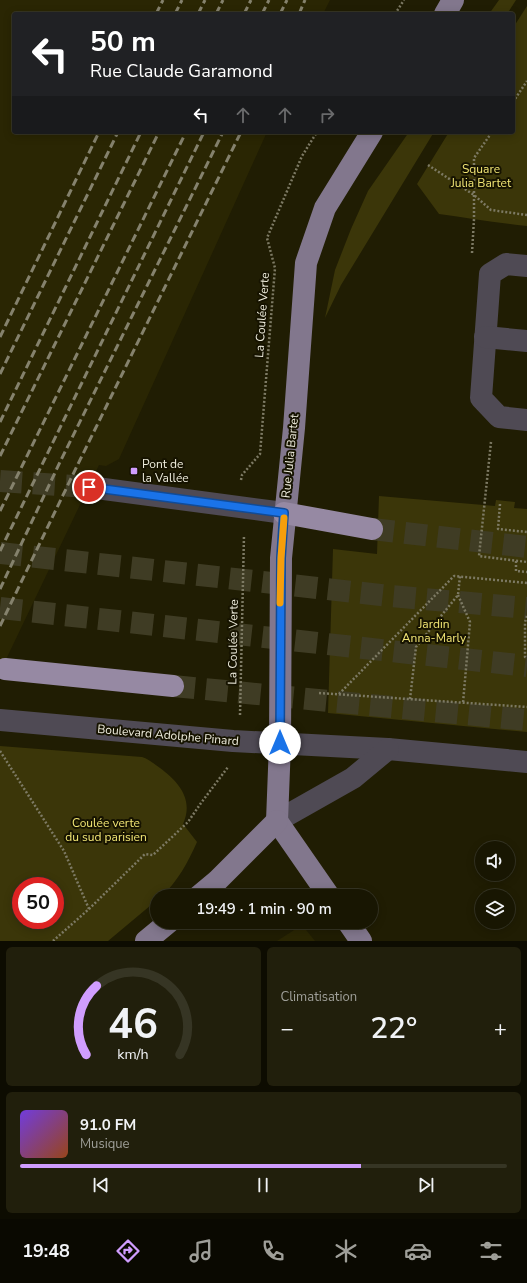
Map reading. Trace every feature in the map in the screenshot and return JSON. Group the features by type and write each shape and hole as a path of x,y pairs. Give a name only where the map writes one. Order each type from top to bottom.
{"highway":[{"path":"284,513 372,529"},
{"path":"5,669 173,686"}],"main road":[{"path":"445,12 453,0"},
{"name":"Rue Julia Bartet","path":"277,821 280,743 281,558 284,513 294,428 306,263 325,208 371,134"},
{"path":"207,889 277,821 324,889"},
{"path":"146,941 161,929"},
{"path":"353,929 361,941"}],"street":[{"path":"527,266 506,264 490,274 480,398 499,417 527,420"},
{"path":"485,337 527,341"},
{"path":"89,487 284,513"},
{"name":"Boulevard Adolphe Pinard","path":"0,720 173,736 388,748 527,762"},
{"path":"277,821 353,778 388,748"}],"path":[{"path":"396,12 404,0"},
{"path":"515,99 527,81"},
{"name":"La Coulée Verte","path":"241,481 242,476 260,454 275,268 267,238 302,156 316,134"},
{"path":"474,219 474,158 491,134"},
{"path":"428,166 474,195 491,210 527,215"},
{"path":"484,504 479,556 527,562"},
{"path":"500,504 498,529 527,532"},
{"name":"La Coulée Verte","path":"240,713 244,529"},
{"path":"516,561 516,571 527,572"},
{"path":"338,694 454,576 527,583"},
{"path":"460,576 458,595 470,622 463,703"},
{"path":"410,699 416,647 458,595"},
{"path":"527,616 525,622 525,658 527,658"},
{"path":"319,693 527,707"},
{"path":"0,752 64,851 89,909"},
{"path":"53,941 89,909 145,854 153,855 188,822 228,767"}],"shaded area":[{"path":"0,0 330,0 324,12 12,12 12,134 266,134 119,459 106,466 99,465 0,672"},
{"path":"296,929 305,929 315,941 277,941"}],"green space":[{"path":"499,0 516,0 508,12 490,12"},
{"name":"Square Julia Bartet","path":"527,6 527,226 439,214 417,184 448,134 515,134 515,25"},
{"path":"408,134 433,134 341,285 325,318 335,270 368,191"},
{"name":"Jardin Anna-Marly","path":"379,496 495,506 496,500 515,502 514,508 527,509 527,732 328,713 333,549 377,554"},
{"name":"Coulée verte du sud parisien","path":"0,746 142,757 167,773 183,792 187,807 183,824 197,842 190,857 169,889 150,889 150,906 108,941 0,941"}],"tunnel":[{"path":"0,481 89,487"},
{"path":"372,529 527,547"},
{"path":"0,553 390,596 527,608"},
{"path":"0,608 527,666"},
{"path":"173,686 527,720"}],"railway":[{"path":"157,12 163,0"},
{"path":"176,12 182,0"},
{"path":"199,12 205,0"},
{"path":"217,12 223,0"},
{"path":"245,12 251,0"},
{"path":"263,12 269,0"},
{"path":"281,12 287,0"},
{"path":"300,12 305,0"},
{"path":"0,337 98,134"},
{"path":"0,374 117,134"},
{"path":"0,422 140,134"},
{"path":"0,456 158,134"},
{"path":"0,511 185,134"},
{"path":"0,551 203,134"},
{"path":"0,589 60,462 222,134"},
{"path":"0,626 240,134"}],"slow traffic":[{"path":"280,603 284,518"}],"place":[{"name":"Pont de la Vallée","path":"134,471"}],"route":[{"path":"89,487 284,513 281,558 280,743"}]}
